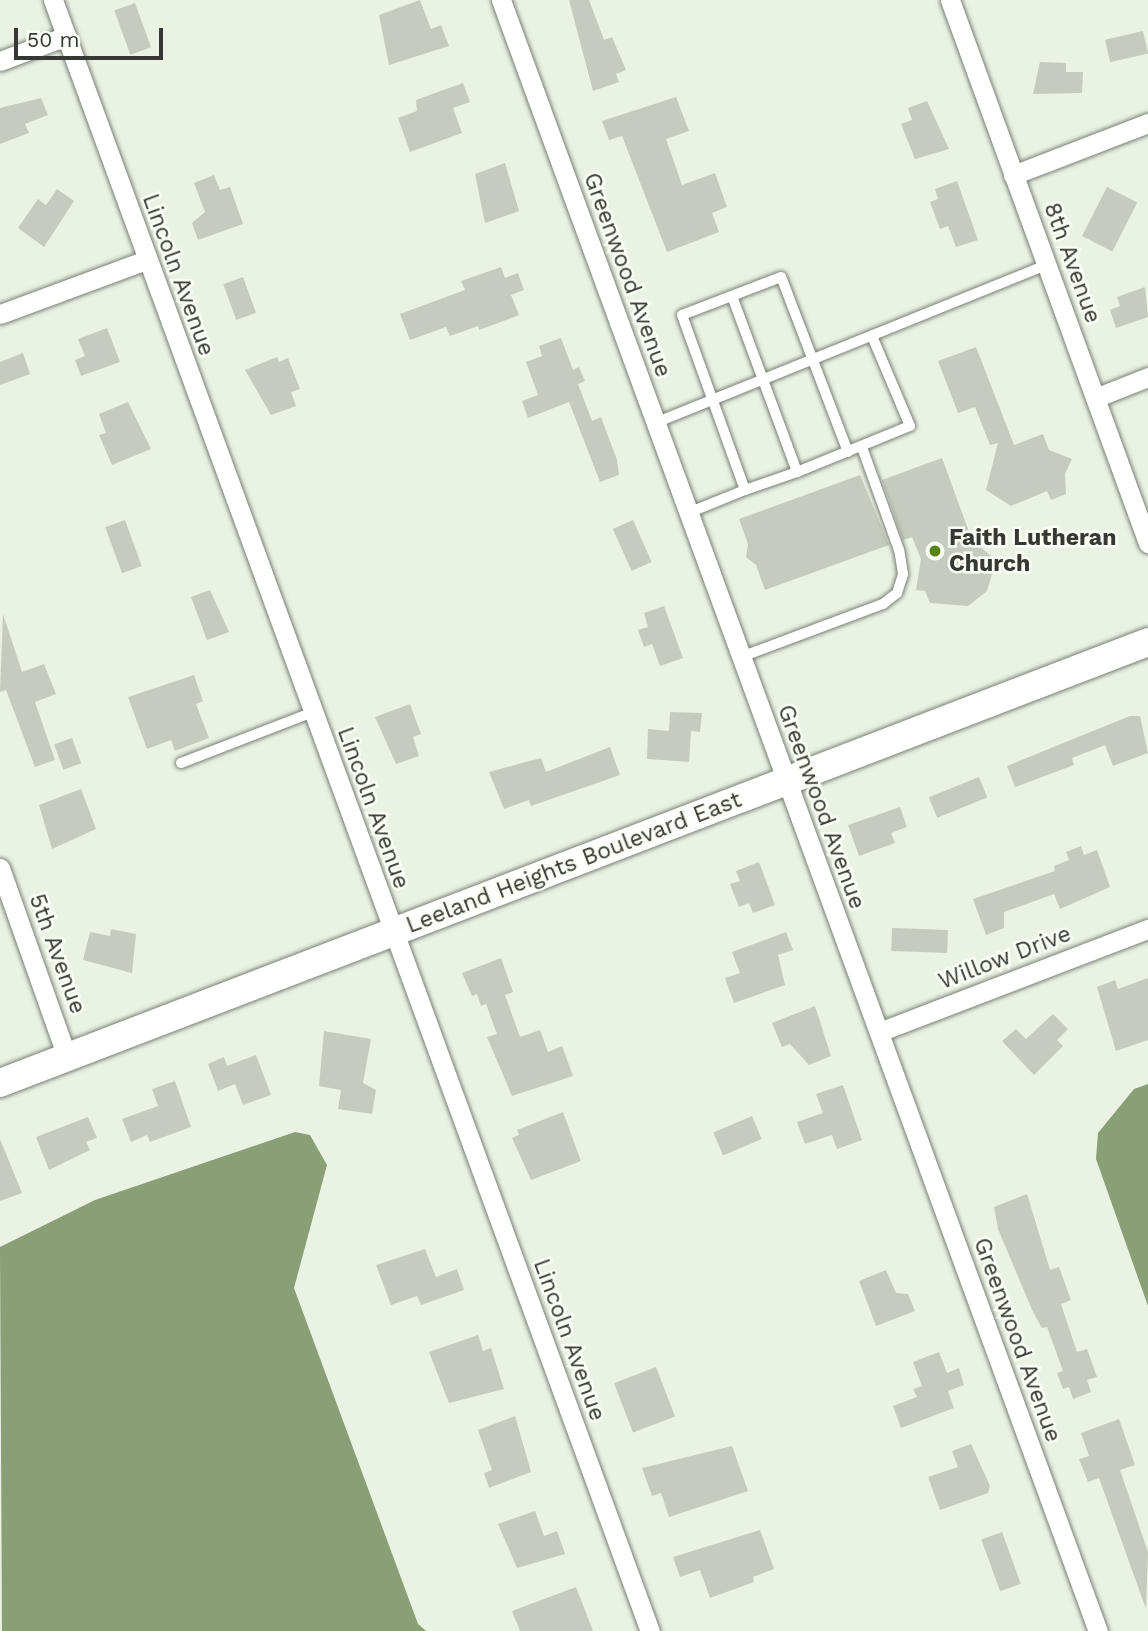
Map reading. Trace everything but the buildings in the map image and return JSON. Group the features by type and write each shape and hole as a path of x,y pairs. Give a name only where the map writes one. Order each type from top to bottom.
{"main road":[{"name":"Leeland Heights Boulevard East","path":"0,1083 1148,642"}],"street":[{"name":"Lincoln Avenue","path":"53,0 650,1631"},
{"name":"Greenwood Avenue","path":"501,0 785,782 1098,1631"},
{"name":"8th Avenue","path":"950,0 1148,543"},
{"path":"0,61 66,36"},
{"path":"1013,174 1148,123"},
{"path":"0,314 146,260"},
{"path":"1095,398 1148,377"},
{"name":"5th Avenue","path":"0,868 67,1057"},
{"name":"Willow Drive","path":"879,1032 1148,929"}],"lane":[{"path":"655,423 1047,265"},
{"path":"745,490 682,315 782,277 811,360 848,452"},
{"path":"732,296 797,472"},
{"path":"688,513 910,426 872,335"},
{"path":"740,658 883,604 897,593 903,574 899,550 862,447"},
{"path":"181,763 313,712"}],"shaded area":[{"path":"1148,1084 1148,1306 1096,1159 1098,1133 1134,1089"},
{"path":"295,1132 310,1135 327,1165 294,1288 418,1624 426,1631 2,1631 0,1247 95,1200"}],"place":[{"name":"Faith Lutheran Church","path":"935,551"}]}
